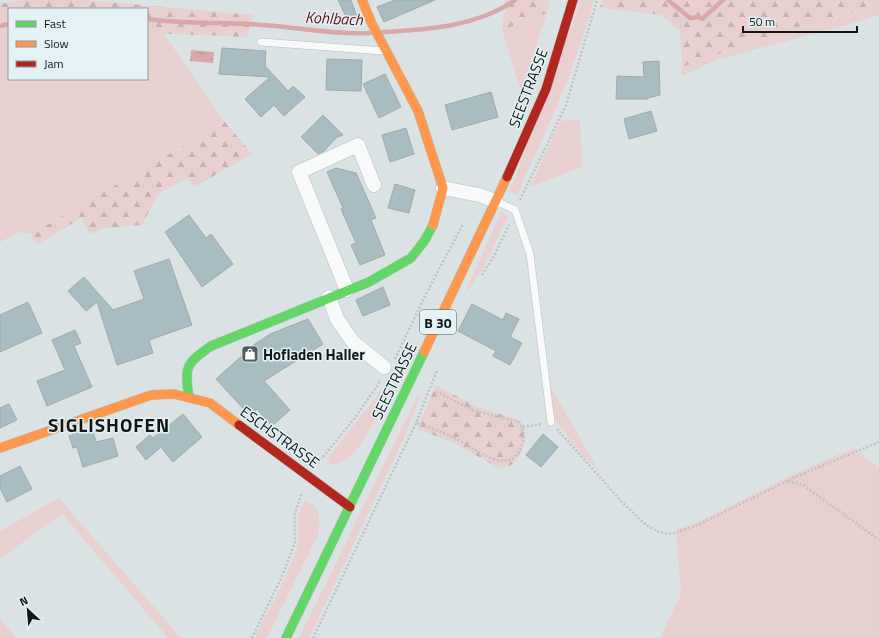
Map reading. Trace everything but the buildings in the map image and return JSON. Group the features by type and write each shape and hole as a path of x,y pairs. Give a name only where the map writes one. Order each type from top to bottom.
{"street":[{"path":"189,397 186,378 191,360 211,346 368,282 411,258 425,240 435,220 443,188 418,111 372,24 362,0"},
{"name":"SEESTRASSE","path":"286,638 496,201 546,89 573,0"},
{"path":"346,290 299,172 358,145 374,185"},
{"path":"443,188 479,195 496,201"},
{"path":"329,297 337,319 353,342 387,368"},
{"name":"ESCHSTRASSE","path":"0,448 151,395 174,394 210,403 350,506"}],"lane":[{"path":"261,42 387,51"},
{"path":"496,201 515,210 530,254 551,422"}],"path":[{"path":"479,281 495,254 566,105 597,0"},
{"path":"252,638 283,574 295,542 294,513 309,475 354,419 387,368 463,223"},
{"path":"313,638 416,422 438,368"},
{"path":"416,422 455,438 494,460 504,462 514,458 520,450 523,440 522,427 519,422 475,411 435,391"},
{"path":"522,427 551,422 622,502 646,525 659,532 672,534 700,524 788,481 879,442"},
{"path":"788,481 803,485 879,540"}],"green space":[{"path":"21,0 87,0 253,15 247,37 148,33 148,8 8,8 8,37 0,39 0,4"},
{"path":"506,0 550,0 547,13 502,30"},
{"path":"581,0 594,0 587,25 560,99 517,195 510,191"},
{"path":"602,0 879,0 879,6 812,22 682,67 680,31 661,15 600,8"},
{"path":"879,6 879,15 716,60 681,76 682,67 812,22"},
{"path":"547,13 521,92 502,30"},
{"path":"148,33 164,34 225,122 31,234 20,232 0,242 0,39 8,37 8,80 148,80"},
{"path":"580,119 582,167 530,187 560,121"},
{"path":"225,122 252,154 194,187 188,178 158,194 142,225 105,228 90,234 81,218 37,245 31,234"},
{"path":"501,212 508,216 483,269 464,295"},
{"path":"545,377 599,471 583,456 554,419"},
{"path":"436,385 475,406 519,420 524,430 524,443 519,456 510,466 499,468 452,442 417,429"},
{"path":"384,387 389,389 367,435 359,447 351,456 341,462 331,465 327,459"},
{"path":"421,393 405,436 309,638 299,638 417,397"},
{"path":"854,448 879,468 879,638 660,638 681,594 676,530 698,522 787,477"},
{"path":"59,498 181,638 168,638 62,514 0,559 0,531"},
{"path":"306,501 315,507 319,515 318,535 267,638 255,638 290,566 299,537 298,520 300,510"},
{"path":"0,618 16,638 0,638"}],"water":[{"path":"191,50 214,52 213,63 190,61"}],"waterway":[{"name":"Kohlbach","path":"383,32 435,28 469,21 501,9 515,0"},
{"name":"Kohlbach","path":"668,0 690,18 698,17 702,19 723,0"},
{"name":"Kohlbach","path":"148,19 173,22 265,25 341,33 371,33"},
{"name":"Kohlbach","path":"0,26 8,24"}],"traffic: fast":[{"path":"189,397 187,378 189,367 196,357 211,346 369,282 411,258 425,240 433,225"},
{"path":"286,638 424,352"}],"traffic: slow":[{"path":"362,0 372,24 418,111 443,188 433,225"},
{"path":"424,352 507,177"},
{"path":"0,448 151,395 174,394 210,403 239,425"}],"traffic: jam":[{"path":"507,177 546,89 573,0"},
{"path":"239,425 350,507"}],"place":[{"name":"Hofladen Haller","path":"250,354"}],"district":[{"name":"SIGLISHOFEN","path":"109,424"}]}
